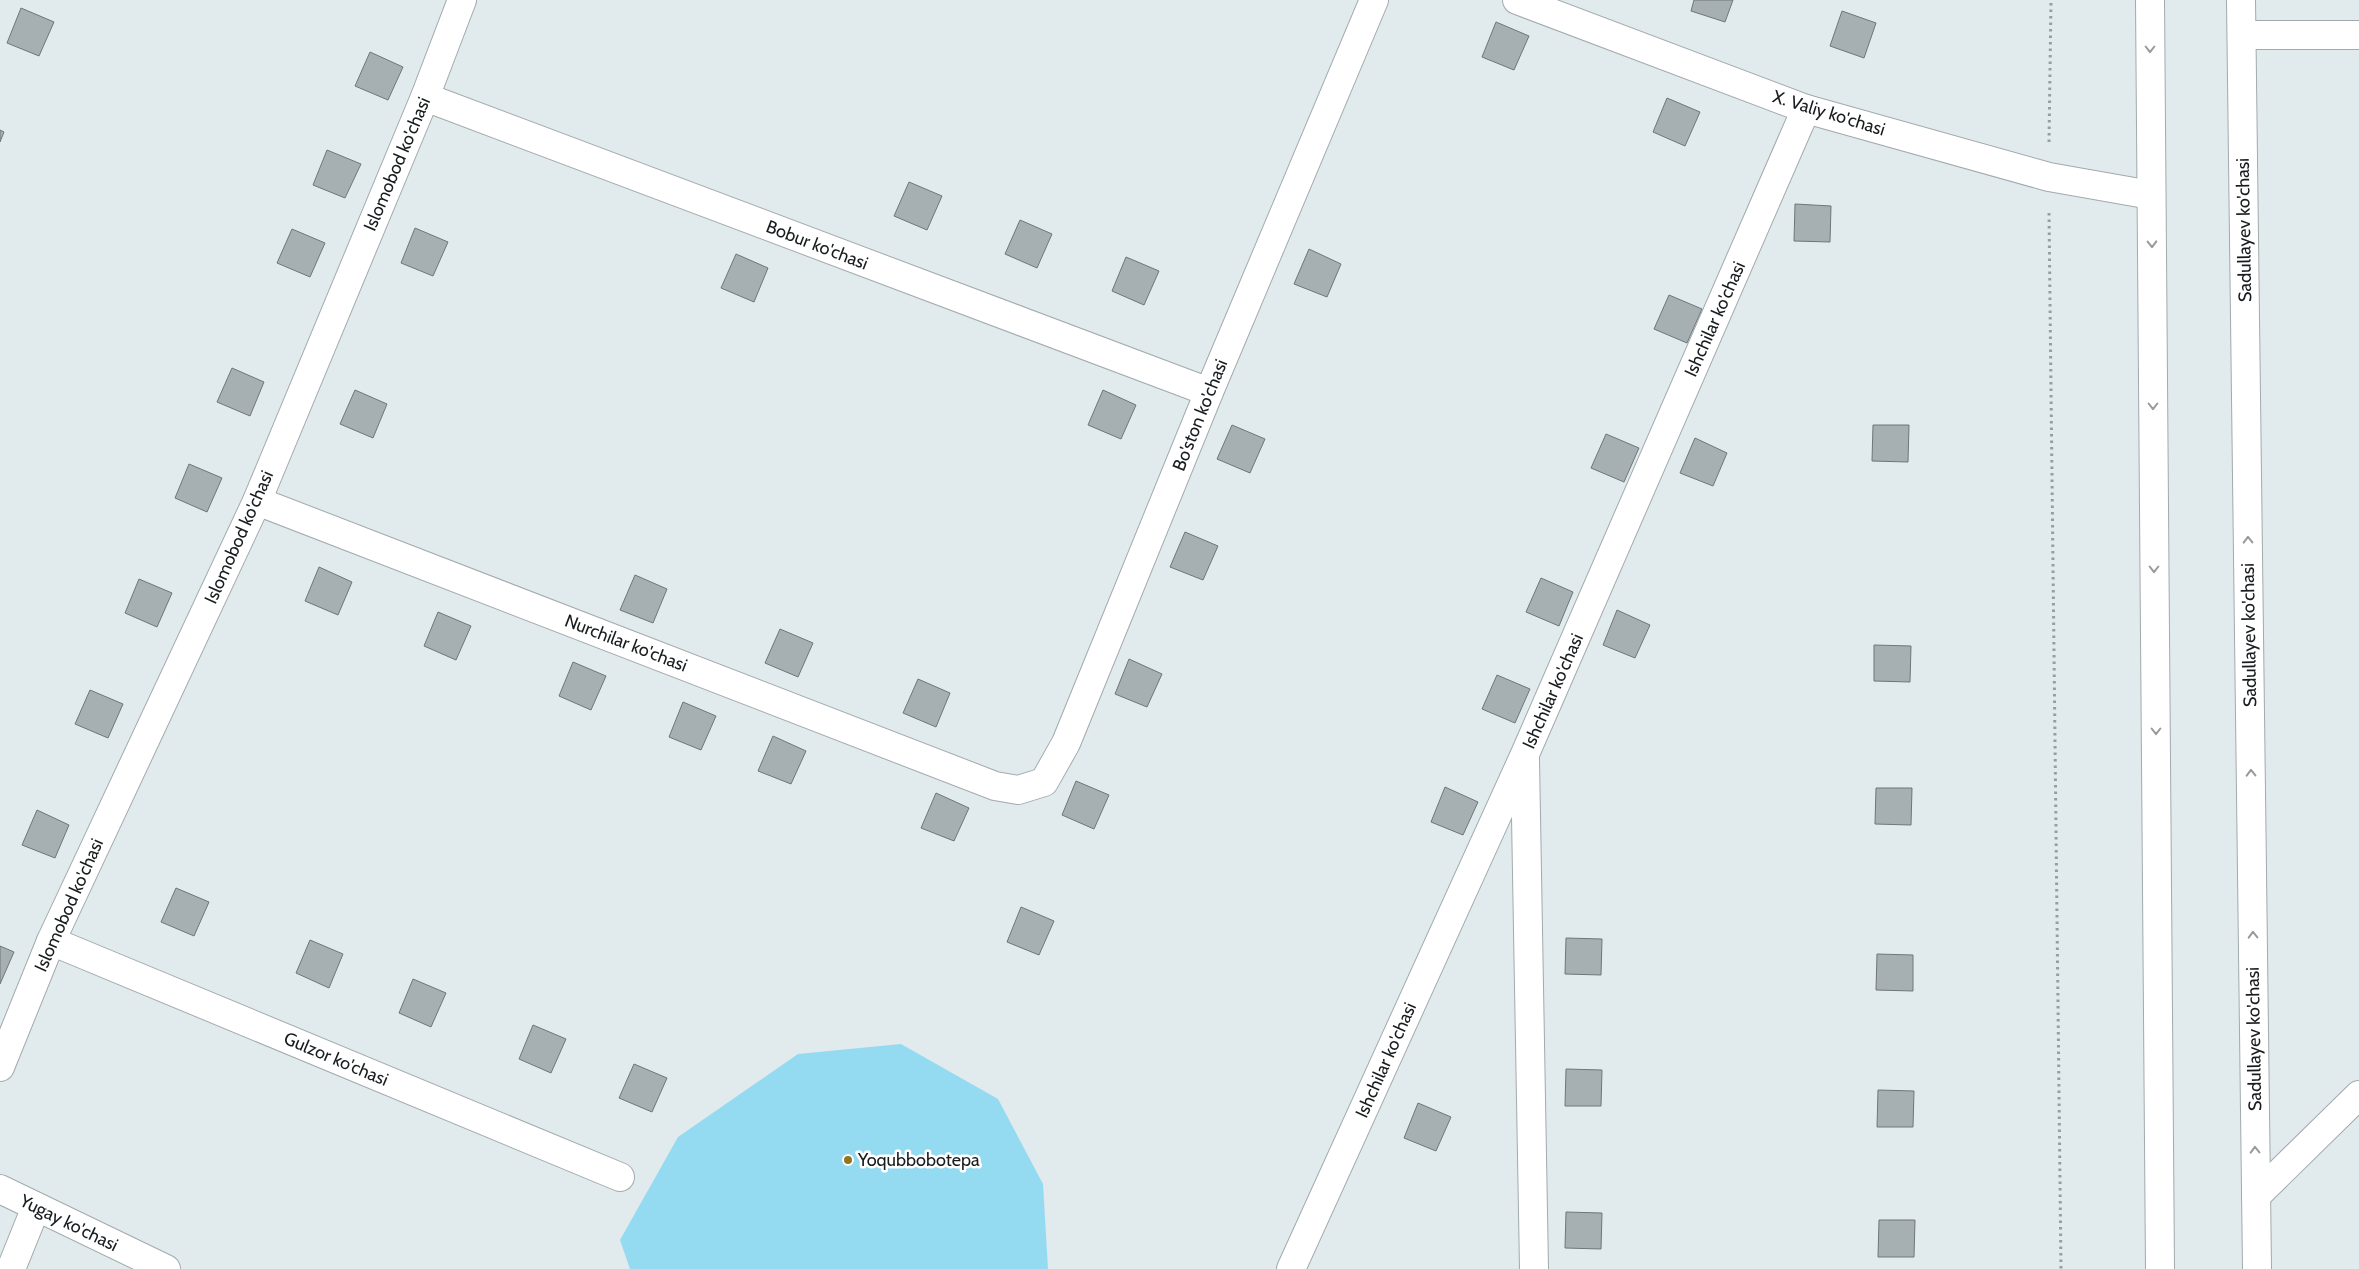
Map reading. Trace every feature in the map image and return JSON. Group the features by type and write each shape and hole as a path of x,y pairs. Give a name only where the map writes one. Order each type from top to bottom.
{"street":[{"name":"Islomobod ko'chasi","path":"0,1067 51,940 257,500 425,97 462,0"},
{"name":"Bo'ston ko'chasi","path":"995,786 1018,790 1044,782 1066,743 1209,392 1374,0"},
{"name":"X. Valiy ko'chasi","path":"1517,0 1806,109 2049,177 2151,195"},
{"path":"2150,0 2160,1269"},
{"name":"Sadullayev ko'chasi","path":"2241,0 2258,1269"},
{"path":"2242,35 2359,35"},
{"name":"Bobur ko'chasi","path":"425,97 1209,392"},
{"name":"Ishchilar ko'chasi","path":"1291,1269 1525,754 1806,109"},
{"name":"Nurchilar ko'chasi","path":"257,500 995,786"},
{"path":"1525,754 1534,1269"},
{"name":"Gulzor ko'chasi","path":"51,940 620,1177"},
{"path":"2256,1196 2359,1095"},
{"name":"Yugay ko'chasi","path":"0,1189 166,1269"},
{"path":"10,1269 36,1207"}],"path":[{"path":"2051,0 2049,177 2061,1269"}],"shaded area":[{"name":"Yoqubbobotepa","path":"901,1044 998,1099 1043,1184 1048,1269 630,1269 620,1240 678,1137 798,1054"}],"building":[{"path":"1694,0 1733,0 1725,22 1691,11"},
{"path":"21,8 54,22 39,56 7,43"},
{"path":"1842,11 1876,23 1864,58 1830,46"},
{"path":"1496,22 1529,36 1514,70 1482,57"},
{"path":"370,52 403,67 388,100 355,86"},
{"path":"1667,98 1700,112 1685,146 1653,132"},
{"path":"0,130 4,132 0,142"},
{"path":"327,150 361,164 345,198 313,185"},
{"path":"909,182 942,196 927,230 894,216"},
{"path":"1795,204 1831,206 1830,242 1794,241"},
{"path":"1020,220 1052,234 1037,268 1005,254"},
{"path":"415,228 448,242 433,276 401,263"},
{"path":"292,229 325,243 310,277 277,263"},
{"path":"1309,249 1341,264 1327,297 1294,284"},
{"path":"736,254 768,268 754,302 721,288"},
{"path":"1126,257 1159,271 1144,305 1112,291"},
{"path":"1669,295 1702,309 1687,343 1654,329"},
{"path":"232,368 264,382 250,416 217,402"},
{"path":"355,390 387,404 373,438 340,424"},
{"path":"1103,390 1136,405 1121,439 1088,425"},
{"path":"1232,425 1265,439 1250,473 1217,459"},
{"path":"1873,425 1909,425 1908,462 1872,461"},
{"path":"1606,434 1639,448 1624,482 1591,468"},
{"path":"1695,438 1727,453 1713,486 1680,473"},
{"path":"189,464 222,478 207,512 175,498"},
{"path":"1185,532 1218,546 1203,580 1170,567"},
{"path":"319,567 352,582 338,615 305,601"},
{"path":"635,575 667,589 653,623 620,610"},
{"path":"1541,578 1573,592 1559,626 1526,612"},
{"path":"139,579 172,593 157,627 125,613"},
{"path":"1617,610 1650,625 1635,658 1603,645"},
{"path":"438,612 471,626 456,660 424,646"},
{"path":"780,629 813,643 798,677 765,663"},
{"path":"1874,645 1911,646 1910,682 1874,681"},
{"path":"1129,659 1162,674 1147,707 1115,694"},
{"path":"573,662 606,676 591,710 559,696"},
{"path":"1497,675 1530,689 1515,723 1482,709"},
{"path":"918,679 950,693 936,727 903,713"},
{"path":"90,690 123,704 108,738 75,724"},
{"path":"683,702 716,716 701,750 669,737"},
{"path":"773,736 806,751 791,784 758,771"},
{"path":"1076,781 1109,795 1094,829 1062,815"},
{"path":"1445,787 1478,802 1463,835 1431,822"},
{"path":"1876,788 1912,788 1911,825 1875,824"},
{"path":"936,793 969,808 954,841 921,828"},
{"path":"37,810 69,825 55,858 22,845"},
{"path":"176,888 209,902 194,936 161,922"},
{"path":"1021,907 1054,921 1039,955 1007,942"},
{"path":"1566,938 1602,939 1601,975 1565,974"},
{"path":"310,940 343,954 329,988 296,973"},
{"path":"0,946 14,952 0,984"},
{"path":"1877,954 1913,955 1913,991 1876,990"},
{"path":"413,979 446,993 431,1027 399,1013"},
{"path":"533,1025 566,1039 551,1073 519,1059"},
{"path":"634,1064 667,1078 652,1112 619,1098"},
{"path":"1566,1069 1602,1070 1601,1106 1565,1106"},
{"path":"1878,1090 1914,1091 1913,1127 1877,1127"},
{"path":"1418,1103 1451,1117 1436,1151 1404,1138"},
{"path":"1566,1212 1602,1213 1601,1249 1565,1248"},
{"path":"1879,1220 1915,1220 1914,1257 1878,1257"}],"place":[{"name":"Yoqubbobotepa","path":"848,1160"}]}
